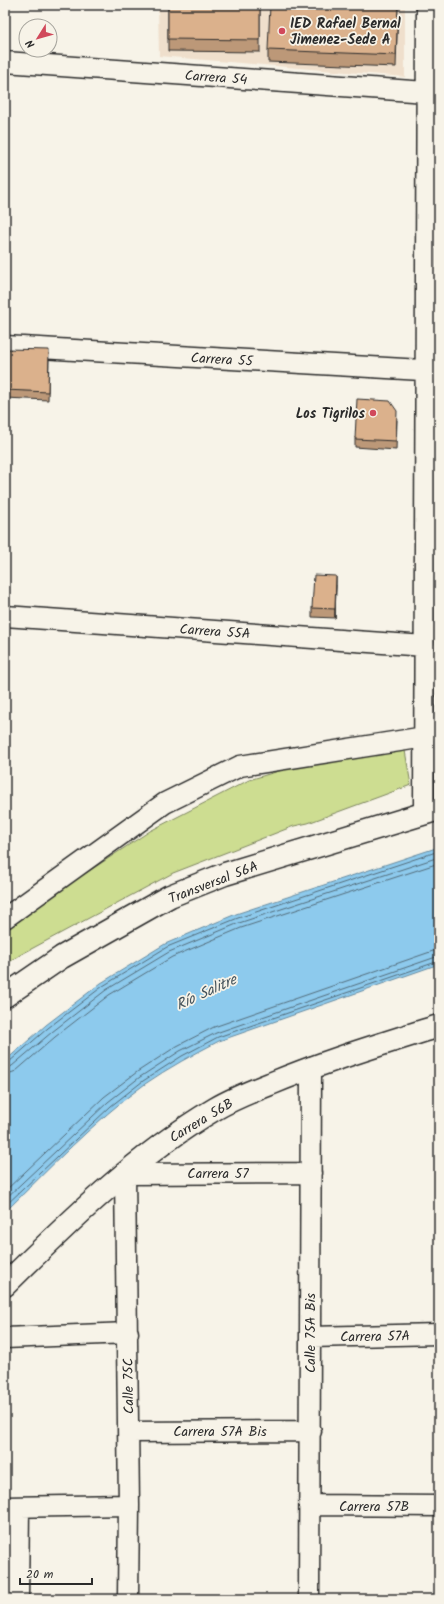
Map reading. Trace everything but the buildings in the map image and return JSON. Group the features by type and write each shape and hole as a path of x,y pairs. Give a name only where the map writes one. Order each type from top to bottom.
{"main road":[{"name":"Transversal 56A","path":"5,996 62,957 170,896 225,874 432,811"},
{"name":"Carrera 56B","path":"5,1285 47,1243 125,1174 169,1139 216,1108 311,1067 439,1026"}],"street":[{"path":"427,5 426,92 432,371 425,646 425,737 432,811"},
{"name":"Carrera 54","path":"5,62 426,92"},
{"name":"Carrera 55","path":"5,346 432,371"},
{"name":"Carrera 55A","path":"5,616 425,646"},
{"path":"5,918 165,803 240,766 425,737"},
{"name":"Calle 75A Bis","path":"309,1599 311,1067"},
{"name":"Carrera 57","path":"125,1174 311,1172"},
{"name":"Calle 75C","path":"125,1174 128,1333 128,1599"},
{"path":"5,1338 128,1333"},
{"name":"Carrera 57A","path":"310,1337 439,1334"},
{"name":"Carrera 57A Bis","path":"128,1432 310,1431"},
{"path":"18,1599 12,1507 129,1505"},
{"name":"Carrera 57B","path":"310,1505 439,1506"}],"shaded area":[{"name":"IED Rafael Bernal Jimenez-Sede A","path":"158,5 405,5 405,77 159,56"}],"green space":[{"path":"404,745 411,785 308,823 294,826 173,873 20,955 5,965 5,926 150,831 249,780 332,755"}],"water":[{"name":"Río Salitre","path":"439,847 439,964 219,1041 181,1061 145,1084 108,1113 5,1212 5,1061 46,1025 101,983 165,944 236,914"}],"place":[{"name":"IED Rafael Bernal Jimenez-Sede A","path":"282,31"},
{"name":"Los Tigrilos","path":"373,413"}]}
